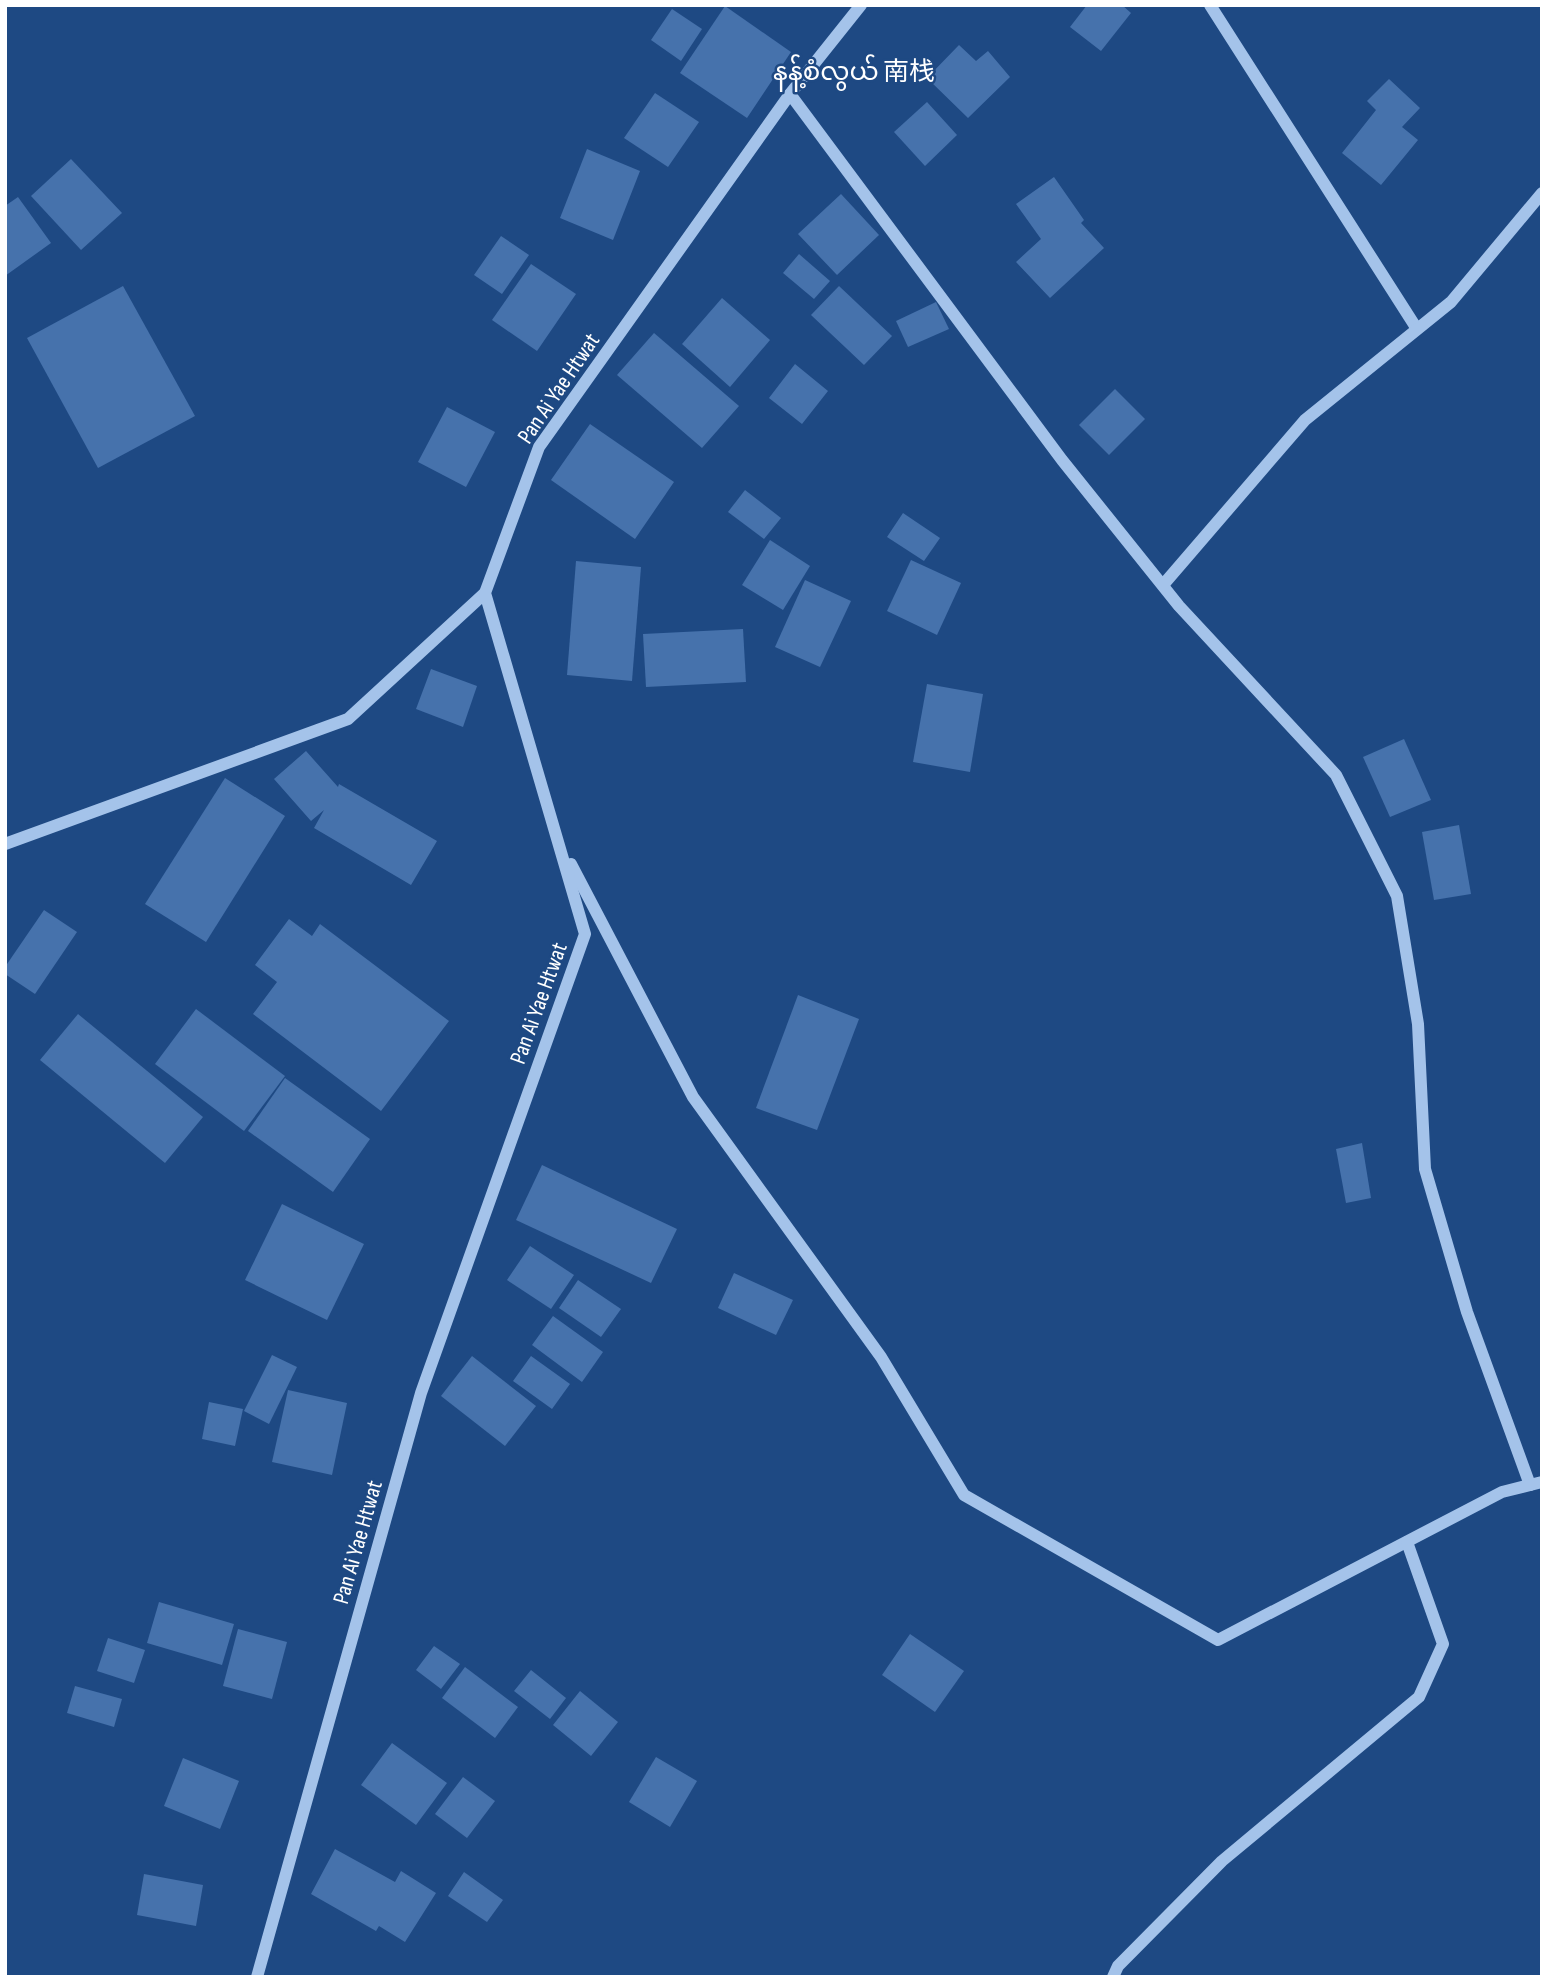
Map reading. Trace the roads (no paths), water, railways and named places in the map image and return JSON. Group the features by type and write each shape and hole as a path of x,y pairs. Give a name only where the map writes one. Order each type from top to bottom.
{"street":[{"name":"Pan Ai Yae Htwat","path":"257,1977 421,1393 585,934 485,593 539,447 790,94 861,5"},
{"path":"1210,5 1418,329"},
{"path":"559,842 693,1097 881,1357 964,1495 1218,1640 1502,1492 1536,1483 1467,1312 1425,1169 1418,1024 1397,896 1336,775 1179,606 1062,460 790,94"},
{"path":"1163,585 1305,420 1451,302 1542,192"},
{"path":"5,844 348,719 485,593"},
{"path":"1113,1977 1118,1966 1222,1861 1419,1696 1443,1644 1407,1542"}],"district":[{"name":"နန့်စံလွယ် 南栈","path":"854,71"}]}
